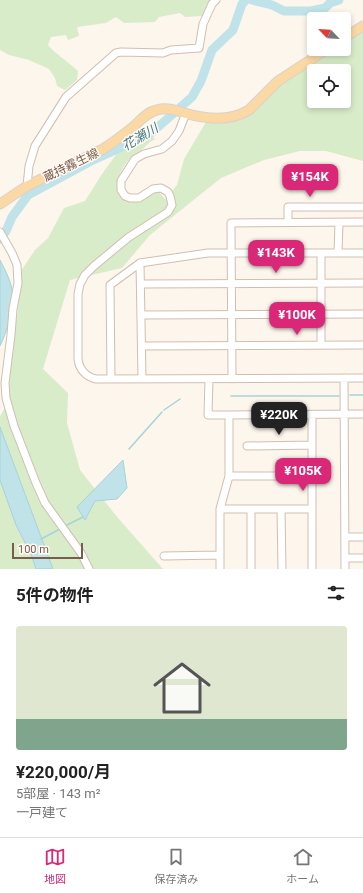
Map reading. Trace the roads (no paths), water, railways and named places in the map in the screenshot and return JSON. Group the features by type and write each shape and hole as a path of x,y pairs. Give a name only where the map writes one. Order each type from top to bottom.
{"main road":[{"path":"351,34 363,26"},
{"name":"蔵持霧生線","path":"0,204 27,186 115,142 148,114 157,110 168,108 204,118 222,118 244,113 249,110 267,90 278,81 317,56"}],"street":[{"path":"27,186 29,166 35,146 70,94 116,53 163,53 171,50 199,48 203,24 212,4 216,0"},
{"path":"186,114 179,131 172,141 162,149 144,154 135,159 121,181 121,190 125,196 130,198 139,198 156,188 165,190 172,200 170,209 129,237 85,275 79,289 78,364 83,371 96,379 363,378"},
{"path":"288,222 288,207 363,207"},
{"path":"338,253 339,222"},
{"path":"232,379 231,223 363,222"},
{"path":"0,232 17,265 18,283 13,309 5,383 6,398 14,426 45,503 81,552 89,569"},
{"path":"111,379 110,285 140,263 208,253 363,253"},
{"path":"321,253 321,345"},
{"path":"140,263 142,379"},
{"path":"141,284 363,283"},
{"path":"142,315 363,314"},
{"path":"142,346 363,345"},
{"path":"208,378 208,415 363,414"},
{"path":"344,378 345,569"},
{"path":"312,414 312,569"},
{"path":"220,569 220,509 229,476 229,415"},
{"path":"247,446 312,445"},
{"path":"229,476 312,476"},
{"path":"220,509 312,508"},
{"path":"250,509 251,569"},
{"path":"281,509 282,569"},
{"path":"345,537 363,537"},
{"path":"164,556 220,555"},
{"path":"345,558 363,558"}],"water":[{"path":"0,260 10,282 13,300 6,332 0,346"},
{"path":"0,427 53,569 36,569 31,554 16,525 0,480"},
{"path":"123,460 127,488 117,499 95,501 85,520 77,507"}],"waterway":[{"name":"花瀬川","path":"0,239 6,231 12,217 28,195 91,161 149,135 192,97 201,81 212,50 233,30 242,4 246,0"},
{"name":"花瀬川","path":"252,0 272,5 284,11 311,11 325,8 330,3 339,0"},
{"path":"350,395 363,395"},
{"path":"231,396 339,396"},
{"path":"164,410 180,399"},
{"path":"129,449 162,412"},
{"path":"65,526 83,517"},
{"path":"41,539 60,529"}]}
